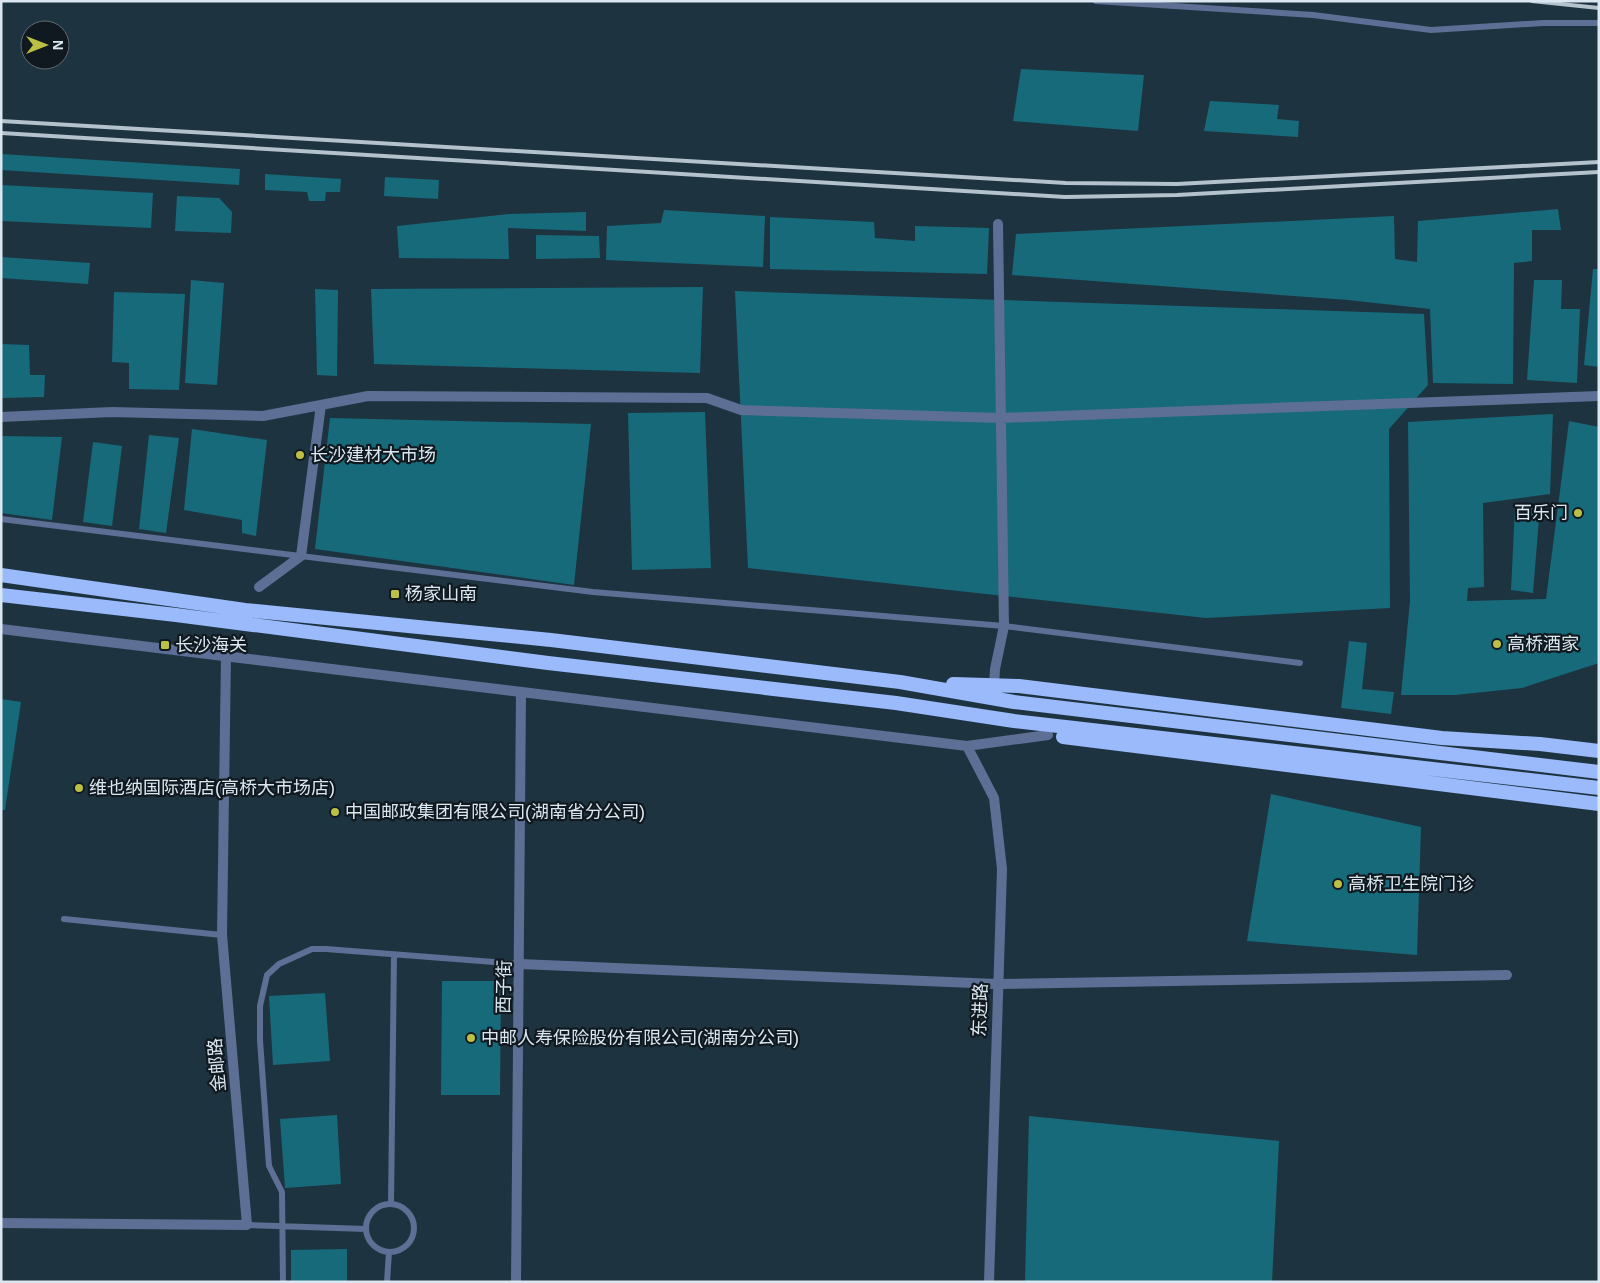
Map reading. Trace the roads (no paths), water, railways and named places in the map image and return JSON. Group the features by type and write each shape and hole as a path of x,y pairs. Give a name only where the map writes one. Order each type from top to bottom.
{"highway":[{"path":"1,575 244,610 551,640 900,682 1014,702 1599,772"},
{"path":"1,595 176,615 548,663 896,703 1014,721 1599,788"},
{"path":"900,682 1029,687 1442,738 1540,744 1599,752"},
{"path":"896,703 1048,735 1599,804"}],"street":[{"path":"994,686 995,670 1004,626 998,224"},
{"path":"1,417 112,412 263,416 368,396 708,398 741,410 1000,418 1599,396"},
{"path":"259,587 301,556 320,405"},
{"path":"1,629 967,746 1048,735"},
{"name":"金邮路","path":"226,655 222,935 247,1225"},
{"name":"西子街","path":"516,1282 521,692"},
{"name":"东进路","path":"967,746 994,798 1002,869 989,1282"},
{"path":"520,964 997,984 1507,975"},
{"path":"1,1224 247,1225"}],"lane":[{"path":"1096,1 1312,15 1431,30 1543,23 1599,23"},
{"path":"1,518 593,592 1004,626 1300,663"},
{"path":"64,919 222,935"},
{"path":"283,1282 282,1192 269,1166 260,1040 260,1006 267,975 279,964 312,949 520,964"},
{"path":"391,1204 394,955"},
{"path":"391,1204 398,1205 410,1215 414,1229 409,1244 396,1252 375,1248 370,1242 366,1229 370,1214 376,1208 391,1204"},
{"path":"247,1225 366,1229"},
{"path":"388,1282 389,1252"}],"railway":[{"path":"1532,1 1599,8"},
{"path":"1,121 1066,183 1177,184 1599,162"},
{"path":"1,133 1065,197 1177,195 1599,172"}],"place":[{"name":"长沙建材大市场","path":"300,455"},
{"name":"百乐门","path":"1578,513"},
{"name":"杨家山南","path":"395,594"},
{"name":"高桥酒家","path":"1497,644"},
{"name":"长沙海关","path":"165,645"},
{"name":"维也纳国际酒店(高桥大市场店)","path":"79,788"},
{"name":"中国邮政集团有限公司(湖南省分公司)","path":"335,812"},
{"name":"高桥卫生院门诊","path":"1338,884"},
{"name":"中邮人寿保险股份有限公司(湖南分公司)","path":"471,1038"}]}
